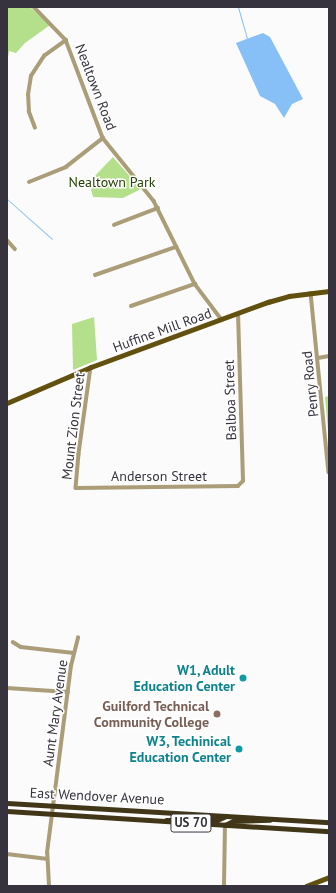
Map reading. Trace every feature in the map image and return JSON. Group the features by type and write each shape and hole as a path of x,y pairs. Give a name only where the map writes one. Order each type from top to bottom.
{"highway":[{"name":"East Wendover Avenue","path":"7,803 329,822"},
{"name":"East Wendover Avenue","path":"7,811 329,831"},
{"path":"159,821 172,818 221,820 227,816"},
{"path":"225,825 233,821 263,822 274,819"}],"main road":[{"name":"Huffine Mill Road","path":"7,403 91,367 275,300 329,291"},
{"path":"306,886 329,875"}],"street":[{"name":"Nealtown Road","path":"34,7 66,40 103,138 158,208 195,284 222,320"},
{"path":"35,128 29,112 28,95 31,76 44,56 66,40"},
{"path":"29,182 66,167 103,138"},
{"path":"114,225 158,208"},
{"path":"7,240 15,249"},
{"path":"95,274 176,247"},
{"path":"131,306 195,284"},
{"name":"Penry Road","path":"311,293 329,472"},
{"name":"Balboa Street","path":"238,314 242,484"},
{"path":"318,358 329,356"},
{"name":"Mount Zion Street","path":"76,488 78,454 91,367"},
{"name":"Anderson Street","path":"76,488 229,487 242,484"},
{"name":"Aunt Mary Avenue","path":"49,886 46,859 68,692 74,653 78,638"},
{"path":"13,642 21,647 74,653"},
{"path":"7,688 68,692"},
{"path":"224,886 225,825"},
{"path":"7,854 46,859"}],"green space":[{"path":"7,7 30,7 50,25 25,43 16,53 9,51 7,64"},
{"name":"Nealtown Park","path":"113,157 141,189 123,198 93,197 89,182"},
{"path":"94,317 97,360 73,370 72,324"},
{"path":"329,396 329,431 328,431 325,397"}],"water":[{"path":"263,33 270,37 303,99 292,104 284,118 275,104 260,96 236,43"}],"waterway":[{"path":"238,7 247,39"},
{"path":"7,199 52,239"}],"place":[{"name":"W1, Adult Education Center","path":"243,678"},
{"name":"Guilford Technical Community College","path":"217,714"},
{"name":"W3, Techinical Education Center","path":"239,749"}]}
